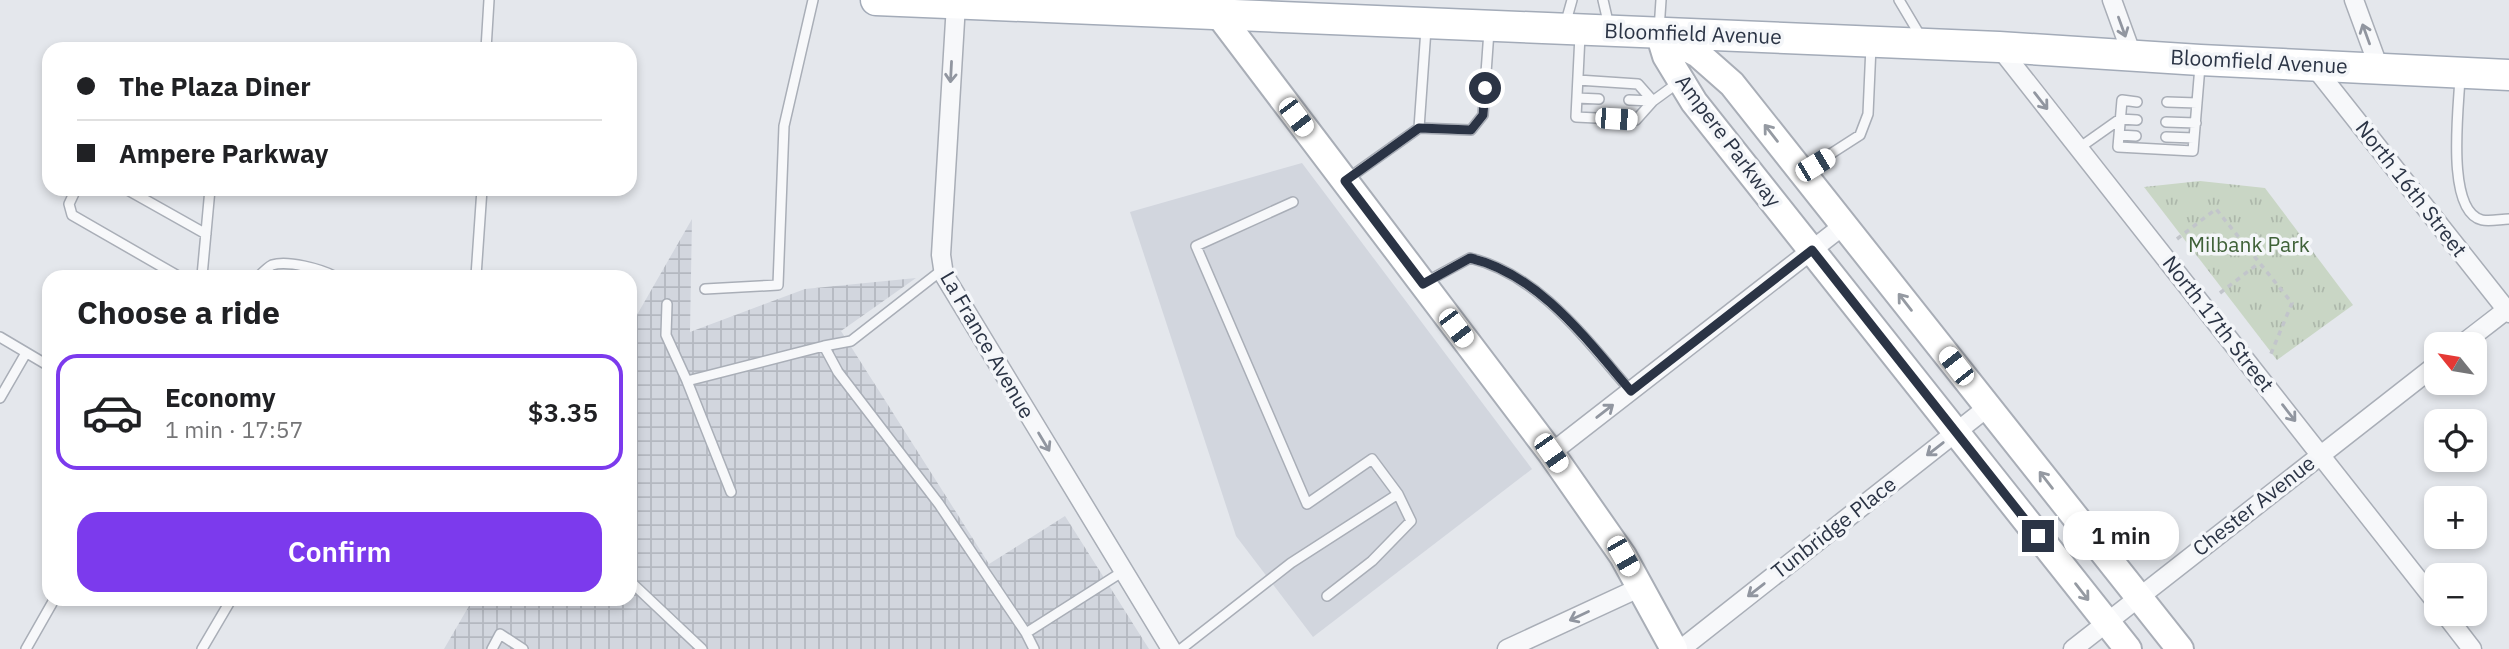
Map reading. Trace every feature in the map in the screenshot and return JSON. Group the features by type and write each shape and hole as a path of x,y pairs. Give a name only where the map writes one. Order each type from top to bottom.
{"main road":[{"name":"Bloomfield Avenue","path":"876,0 1212,6 1426,22 1999,47 2509,75"}],"street":[{"path":"2112,0 2132,55"},
{"path":"2354,0 2379,68"},
{"name":"La France Avenue","path":"956,2 942,270 949,287 1171,649"},
{"path":"1212,6 1551,453 1641,587 1674,649"},
{"name":"Ampere Parkway","path":"1659,33 1666,56 1680,81 2128,649"},
{"name":"Ampere Parkway","path":"1659,33 1698,54 1732,84 2180,649"},
{"name":"North 17th Street","path":"1999,47 2424,587"},
{"name":"North 16th Street","path":"2312,64 2508,311"},
{"path":"1551,453 1844,225"},
{"path":"2480,332 2508,311"},
{"name":"Chester Avenue","path":"2073,649 2424,374"},
{"name":"Tunbridge Place","path":"1681,649 1988,407"},
{"path":"1507,649 1641,587"},
{"path":"2454,626 2472,649"}],"lane":[{"path":"486,42 489,0"},
{"path":"705,289 778,285 784,127 813,0"},
{"path":"1572,0 1572,29 1578,80 1576,117 1636,120 1653,101 1680,81"},
{"path":"1603,0 1611,31"},
{"path":"1659,33 1661,0"},
{"path":"1898,0 1927,44"},
{"path":"1419,128 1426,22"},
{"path":"1345,181 1419,128 1471,130 1479,124 1483,115 1489,25"},
{"path":"1802,172 1860,135 1868,114 1871,42"},
{"path":"2137,102 2122,100 2119,147 2193,151 2200,60"},
{"path":"2460,72 2456,166 2460,192 2470,213 2482,220 2509,219"},
{"path":"1578,80 1638,84 1653,101"},
{"path":"1577,98 1599,99"},
{"path":"1629,100 1653,101"},
{"path":"2166,102 2197,103"},
{"path":"2079,148 2120,119 2137,120"},
{"path":"2166,122 2196,124"},
{"path":"2119,135 2136,136"},
{"path":"2166,137 2194,138"},
{"path":"73,196 69,204 72,215 168,270"},
{"path":"138,196 206,234"},
{"path":"203,270 209,196"},
{"path":"476,270 481,196"},
{"path":"1293,202 1196,246 1307,504 1372,459 1398,494 1412,521 1372,561 1327,596"},
{"path":"1423,284 1470,258 1532,287 1549,300 1631,391"},
{"path":"266,270 271,265 317,270"},
{"path":"687,381 851,341 942,270"},
{"path":"667,304 666,335 731,492"},
{"path":"0,337 42,362"},
{"path":"824,346 838,372 939,504 1034,649"},
{"path":"0,398 26,353"},
{"path":"1181,649 1291,563 1398,494"},
{"path":"1026,633 1122,572"},
{"path":"637,588 702,649"},
{"path":"26,649 50,606"},
{"path":"202,649 227,606"},
{"path":"492,649 500,634 523,649"}],"path":[{"path":"2177,239 2216,209 2292,303 2270,356"},
{"path":"2220,293 2259,263"}],"shaded area":[{"path":"1302,163 1532,469 1313,637 1236,536 1130,212"},
{"path":"692,219 690,332 805,289 916,278 841,331 989,564 1065,516 1149,649 444,649 469,606 637,606 637,315"}],"green space":[{"name":"Milbank Park","path":"2200,181 2265,188 2353,305 2277,360 2144,187"}],"route":[{"path":"1485,88 1483,115 1479,124 1471,130 1419,128 1345,181 1423,284 1470,258 1532,287 1549,300 1631,391 1812,250 2038,536"}]}
